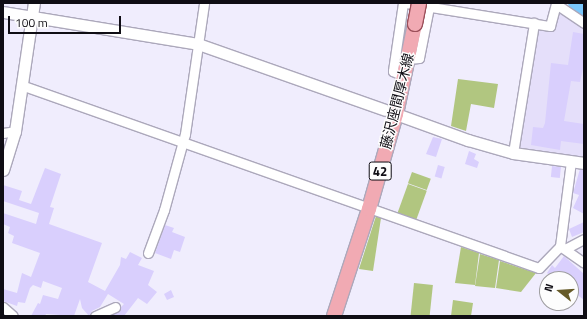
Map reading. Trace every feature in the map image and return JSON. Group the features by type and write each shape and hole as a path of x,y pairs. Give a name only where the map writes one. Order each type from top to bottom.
{"main road":[{"name":"藤沢座間厚木線","path":"334,316 369,209 390,112 405,77 415,24 424,5"}],"street":[{"path":"3,170 15,131 34,3"},
{"path":"148,253 164,210 183,142 204,3"},
{"path":"405,77 393,71 405,3 550,26 556,4 584,23"},
{"path":"408,59 418,58 424,5"},
{"path":"3,12 198,44 468,140 513,153 584,163"},
{"path":"513,153 534,23"},
{"path":"21,85 539,268 562,247 584,239"},
{"path":"3,133 15,131"},
{"path":"562,247 571,161"},
{"path":"562,247 584,263"},
{"path":"3,307 13,316"},
{"path":"95,316 115,307"}],"shaded area":[{"path":"560,9 584,25 584,158 515,148 537,27 552,29 555,13"}],"green space":[{"path":"458,79 498,84 494,108 471,104 466,131 451,126"},
{"path":"412,172 431,179 427,190 408,183"},
{"path":"408,184 427,191 416,220 397,213"},
{"path":"376,216 381,218 373,271 359,269"},
{"path":"461,247 479,253 475,285 455,283"},
{"path":"480,254 499,260 495,288 475,286"},
{"path":"500,261 536,273 521,292 496,288"},
{"path":"414,283 433,285 430,316 411,316"},
{"path":"453,300 473,303 471,316 451,316"}],"building":[{"path":"573,32 584,34 584,64 580,82 571,81 564,121 584,124 584,144 561,141 560,150 531,145 533,127 543,128 545,123 551,63 568,65"},
{"path":"433,137 442,139 436,157 426,154"},
{"path":"469,151 476,154 474,159 479,162 477,168 465,164"},
{"path":"438,165 445,167 441,178 435,177"},
{"path":"552,166 561,167 560,178 551,177"},
{"path":"45,168 61,174 50,207 54,208 49,224 102,243 88,282 105,291 120,265 121,257 126,259 130,252 142,258 138,265 154,271 148,285 157,292 147,304 138,298 124,316 112,316 124,304 108,294 100,307 92,311 89,316 82,308 80,299 74,316 46,314 45,316 31,316 38,303 40,304 43,295 58,299 62,288 43,281 41,288 33,285 30,288 25,303 18,302 17,306 3,301 3,289 17,293 22,273 31,277 40,253 12,243 14,236 8,233 10,227 3,224 3,213 36,224 39,213 3,201 3,185 22,191 19,200 31,204"},
{"path":"580,169 584,170 584,214 573,208 579,195 573,193"},
{"path":"584,222 584,232 572,237 569,229"},
{"path":"165,225 174,228 172,232 185,237 180,252 174,250 171,259 155,253"},
{"path":"564,256 584,274 584,300 579,296 579,271 548,271 552,265 555,268"},
{"path":"171,290 174,297 167,300 164,294"}],"waterway":[{"path":"575,3 584,9"}]}
